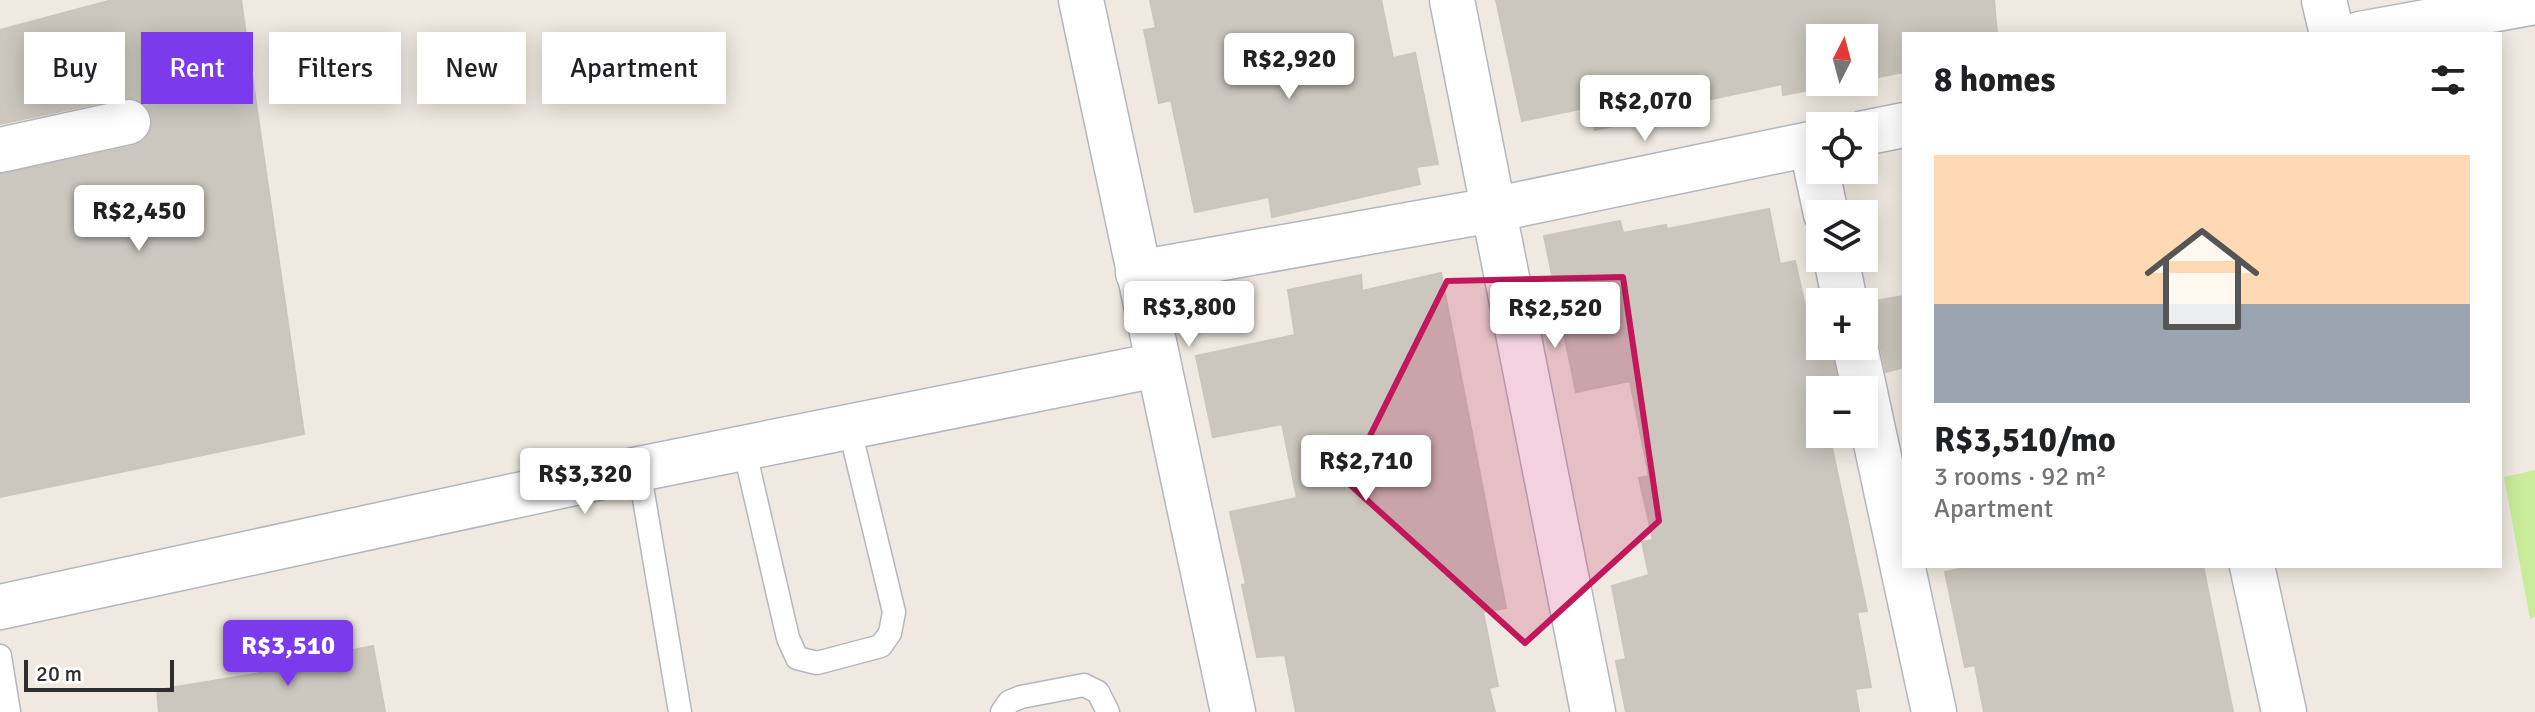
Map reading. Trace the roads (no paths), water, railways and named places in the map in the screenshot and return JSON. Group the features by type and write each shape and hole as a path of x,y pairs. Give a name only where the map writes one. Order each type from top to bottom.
{"street":[{"path":"1081,0 1233,712"},
{"path":"1452,0 1593,712"},
{"path":"2324,0 2332,32"},
{"path":"2371,32 2535,2"},
{"path":"0,150 128,122"},
{"path":"1878,130 1902,125"},
{"path":"1138,273 1492,210 1806,145"},
{"path":"1858,360 1902,564"},
{"path":"0,607 639,469 1157,365"},
{"path":"1903,568 1934,712"},
{"path":"2252,568 2284,712"}],"lane":[{"path":"744,448 788,638 797,658 817,663 881,646 890,633 894,612 849,426"},
{"path":"639,469 680,712"},
{"path":"0,656 9,712"},
{"path":"1002,712 1009,702 1021,697 1084,685 1098,692 1108,712"}]}
